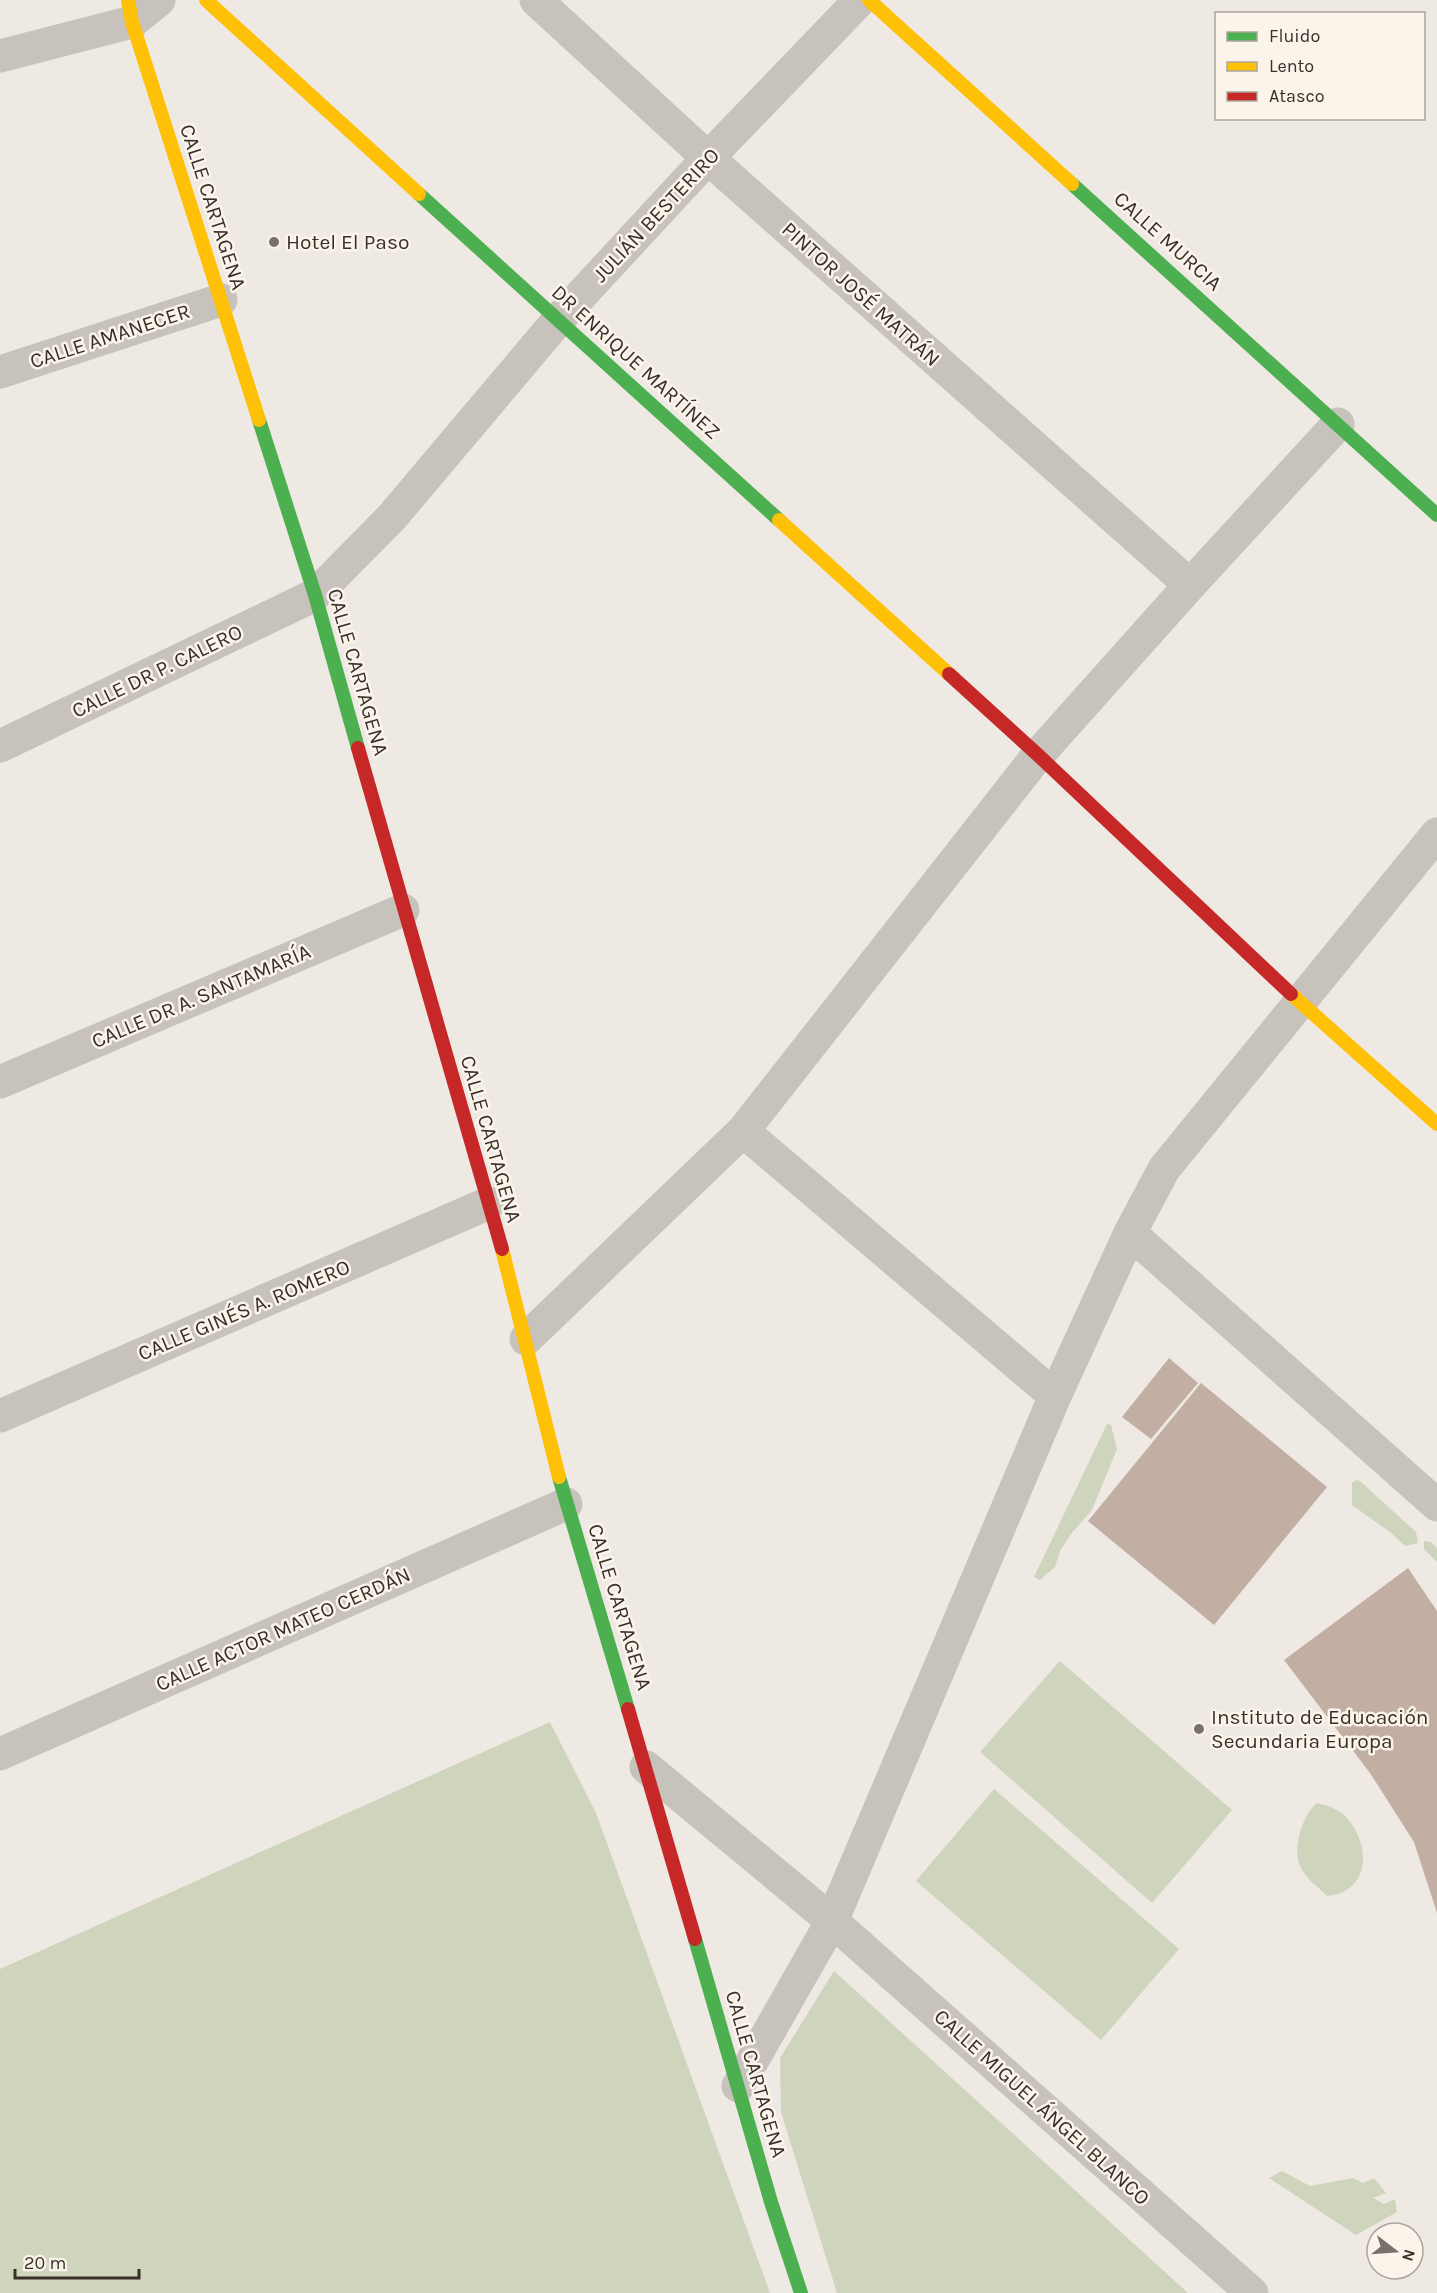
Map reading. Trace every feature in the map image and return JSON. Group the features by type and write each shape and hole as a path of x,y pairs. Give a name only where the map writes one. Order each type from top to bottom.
{"street":[{"path":"0,56 159,0"},
{"name":"DR ENRIQUE MARTÍNEZ","path":"206,0 1038,755 1301,1003 1437,1124"},
{"name":"PINTOR JOSÉ MATRÁN","path":"536,0 708,158 1190,585"},
{"name":"JULIÁN BESTERIRO","path":"315,596 392,517 559,320 708,158 860,0"},
{"name":"CALLE MURCIA","path":"869,0 1437,515"},
{"name":"CALLE CARTAGENA","path":"130,11 315,596 403,910 489,1203 526,1339 566,1504 646,1767 771,2202 801,2293"},
{"name":"CALLE AMANECER","path":"0,372 221,300"},
{"path":"526,1339 743,1131 1038,755 1338,424"},
{"name":"CALLE DR P. CALERO","path":"0,746 315,596"},
{"path":"738,2086 832,1921 1055,1396 1130,1233 1164,1169 1437,834"},
{"name":"CALLE DR A. SANTAMARÍA","path":"0,1082 403,910"},
{"path":"743,1131 1055,1396"},
{"name":"CALLE GINÉS A. ROMERO","path":"0,1416 489,1203"},
{"path":"1130,1233 1430,1498"},
{"name":"CALLE ACTOR MATEO CERDÁN","path":"0,1754 566,1504"},
{"name":"CALLE MIGUEL ÁNGEL BLANCO","path":"646,1767 832,1921 1252,2293"}],"green space":[{"path":"1107,1424 1111,1425 1117,1449 1092,1510 1071,1534 1060,1551 1055,1567 1040,1580 1034,1577"},
{"path":"1356,1480 1360,1481 1416,1532 1418,1543 1405,1546 1390,1532 1352,1505 1352,1483"},
{"path":"1424,1541 1431,1542 1437,1548 1437,1562 1424,1549"},
{"path":"1060,1661 1232,1810 1152,1903 980,1752"},
{"path":"550,1722 596,1813 770,2293 0,2293 0,1969"},
{"path":"994,1789 1179,1949 1101,2040 916,1881"},
{"path":"1317,1803 1343,1814 1359,1837 1362,1850 1363,1863 1360,1875 1353,1885 1342,1892 1327,1896 1304,1873 1297,1857 1300,1831 1307,1815"},
{"path":"834,1971 1188,2293 837,2293 781,2112 780,2058"},
{"path":"1282,2171 1310,2186 1353,2178 1363,2183 1374,2178 1386,2193 1373,2198 1384,2204 1395,2199 1397,2212 1381,2221 1365,2221 1365,2230 1356,2235 1269,2178"}],"building":[{"path":"1169,1358 1198,1383 1151,1439 1122,1417"},
{"path":"1201,1383 1327,1487 1214,1625 1088,1521"},
{"path":"1408,1568 1437,1611 1437,1913 1414,1842 1370,1773 1284,1660"}],"traffic: fast":[{"path":"1072,184 1437,515"},
{"path":"419,194 779,520"},
{"path":"259,420 315,595 358,748"},
{"path":"559,1477 628,1709"},
{"path":"695,1939 771,2202 801,2293"}],"traffic: slow":[{"path":"128,0 132,22 259,420"},
{"path":"206,0 419,194"},
{"path":"869,0 1072,184"},
{"path":"779,520 949,674"},
{"path":"1291,994 1437,1124"},
{"path":"502,1249 559,1477"}],"traffic: jam":[{"path":"949,674 1291,994"},
{"path":"358,748 502,1249"},
{"path":"628,1709 695,1939"}],"place":[{"name":"Hotel El Paso","path":"274,242"},
{"name":"Instituto de Educación Secundaria Europa","path":"1199,1729"}]}
